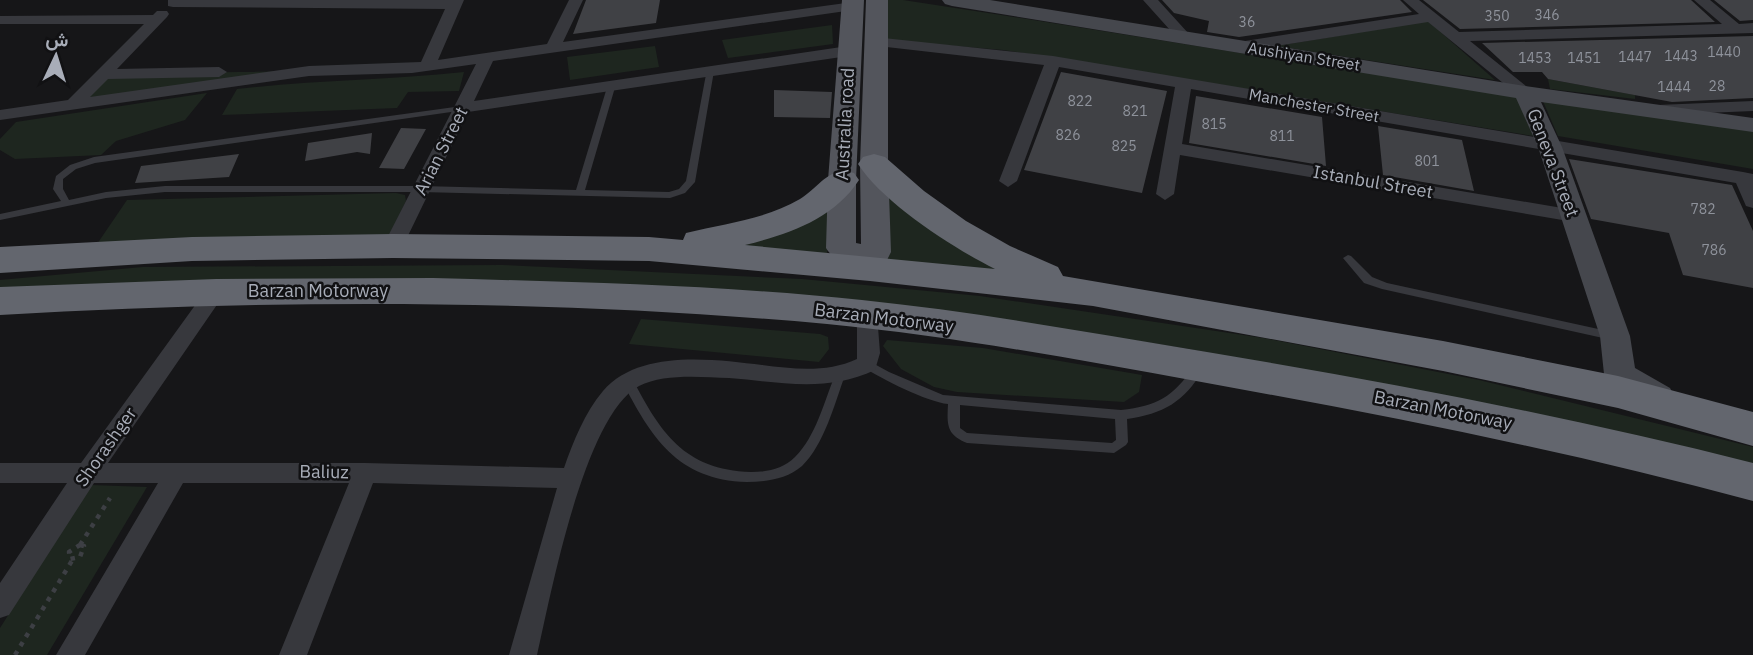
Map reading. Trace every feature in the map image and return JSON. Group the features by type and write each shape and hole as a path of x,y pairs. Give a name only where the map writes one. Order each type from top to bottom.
{"highway":[{"path":"874,164 912,201 975,243 1012,264 1093,293"},
{"path":"649,249 704,241 766,227 808,208 835,190 842,180"},
{"path":"0,260 192,248 393,246 649,249 870,268 1093,293 1618,392 1753,429"},
{"name":"Barzan Motorway","path":"0,301 216,291 498,293 684,301 867,314 1071,344 1385,398 1564,434 1753,482"}],"main road":[{"name":"Australia road","path":"861,2 874,42 877,239 876,252 865,257 855,257 841,248 842,180 848,51 861,2"}],"street":[{"path":"552,49 576,0"},
{"name":"Aushiyan Street","path":"952,0 1009,4 1184,37 1525,93 1753,125"},
{"path":"1150,0 1184,37"},
{"name":"Geneva Street","path":"1410,0 1525,93 1550,147 1615,336 1620,374"},
{"path":"1701,0 1735,29"},
{"path":"73,105 174,2 456,2 428,64"},
{"path":"102,74 412,68 861,2"},
{"path":"1245,46 1430,16"},
{"path":"0,20 157,19"},
{"path":"1454,37 1753,28"},
{"name":"Manchester Street","path":"874,42 1053,61 1748,179"},
{"path":"462,108 848,51"},
{"name":"Arian Street","path":"393,246 488,56"},
{"path":"1008,181 1053,61"},
{"path":"0,115 309,71"},
{"path":"1165,194 1184,82"},
{"name":"Aushiyan Street","path":"1656,110 1753,106"},
{"name":"Istanbul Street","path":"1172,148 1574,215"},
{"path":"1748,179 1753,202"},
{"name":"Shorashger","path":"0,606 88,472 216,291"},
{"path":"523,655 572,478 600,411 611,396 628,381 651,374 682,371 736,370 823,378 840,375 866,364 869,353 867,314"},
{"path":"1480,364 1498,363 1586,379 1605,379 1620,374 1649,393 1699,414"},
{"path":"70,655 177,472"},
{"name":"Baliuz","path":"0,473 365,473 293,655"},
{"path":"365,473 572,478"}],"lane":[{"path":"0,217 126,192 165,189 421,189 670,195 682,191 690,182 710,71"},
{"path":"580,193 612,84"},
{"path":"67,203 58,188 59,178 83,163 462,108"},
{"path":"1348,258 1368,280 1386,286 1615,336"},
{"path":"866,364 930,396 954,401 1121,415 1147,412 1171,402 1182,393 1200,367"},
{"path":"628,381 650,422 682,457 720,474 753,477 774,476 796,464 812,443 840,375"},
{"path":"954,401 955,432 962,438 1114,448 1122,442 1121,415"}],"path":[{"path":"15,655 73,559 84,551 85,547 80,545 110,498"}],"shaded area":[{"path":"886,0 903,0 1001,15 1519,97 1533,136 1003,50 885,40"},
{"path":"1428,21 1495,80 1276,46"},
{"path":"832,25 833,44 728,58 722,40"},
{"path":"655,46 659,67 570,80 567,57"},
{"path":"309,71 73,105 102,74"},
{"path":"464,72 459,91 408,92 397,108 222,115 237,89"},
{"path":"1548,79 1635,95 1635,99 1550,89"},
{"path":"207,93 185,120 116,141 101,155 15,159 0,150 0,139 16,122"},
{"path":"1542,99 1753,130 1753,169 1558,136"},
{"path":"883,180 1036,276 886,261"},
{"path":"396,193 405,195 406,201 387,240 95,247 127,200"},
{"path":"833,196 827,254 708,244"},
{"path":"502,265 802,279 980,296 1263,338 1479,380 1753,447 1753,471 1607,432 1189,349 974,315 0,295 0,280 143,267"},
{"path":"641,319 820,334 828,337 829,349 819,362 629,344"},
{"path":"887,340 983,348 1142,375 1139,392 1124,402 957,392 934,387 901,369 883,346"},
{"path":"91,485 147,487 47,655 0,655 0,628"}],"building":[{"path":"586,0 660,0 656,23 573,34"},
{"path":"1162,0 1400,0 1412,12 1239,37 1207,32 1209,21 1174,13"},
{"path":"1423,0 1691,0 1715,22 1460,29"},
{"path":"1714,0 1753,0 1753,20 1740,21"},
{"path":"1753,36 1753,98 1672,102 1548,79 1542,72 1513,72 1482,43"},
{"path":"1061,72 1167,91 1142,193 1024,170"},
{"path":"774,90 832,92 830,118 774,117"},
{"path":"1196,96 1322,117 1326,166 1189,143"},
{"path":"1378,126 1462,140 1474,191 1383,175"},
{"path":"401,128 426,129 404,169 379,168"},
{"path":"372,133 370,154 357,152 305,161 308,143"},
{"path":"239,154 229,177 135,183 141,166"},
{"path":"1569,159 1732,185 1753,231 1753,288 1683,275 1669,233 1591,219"}]}
